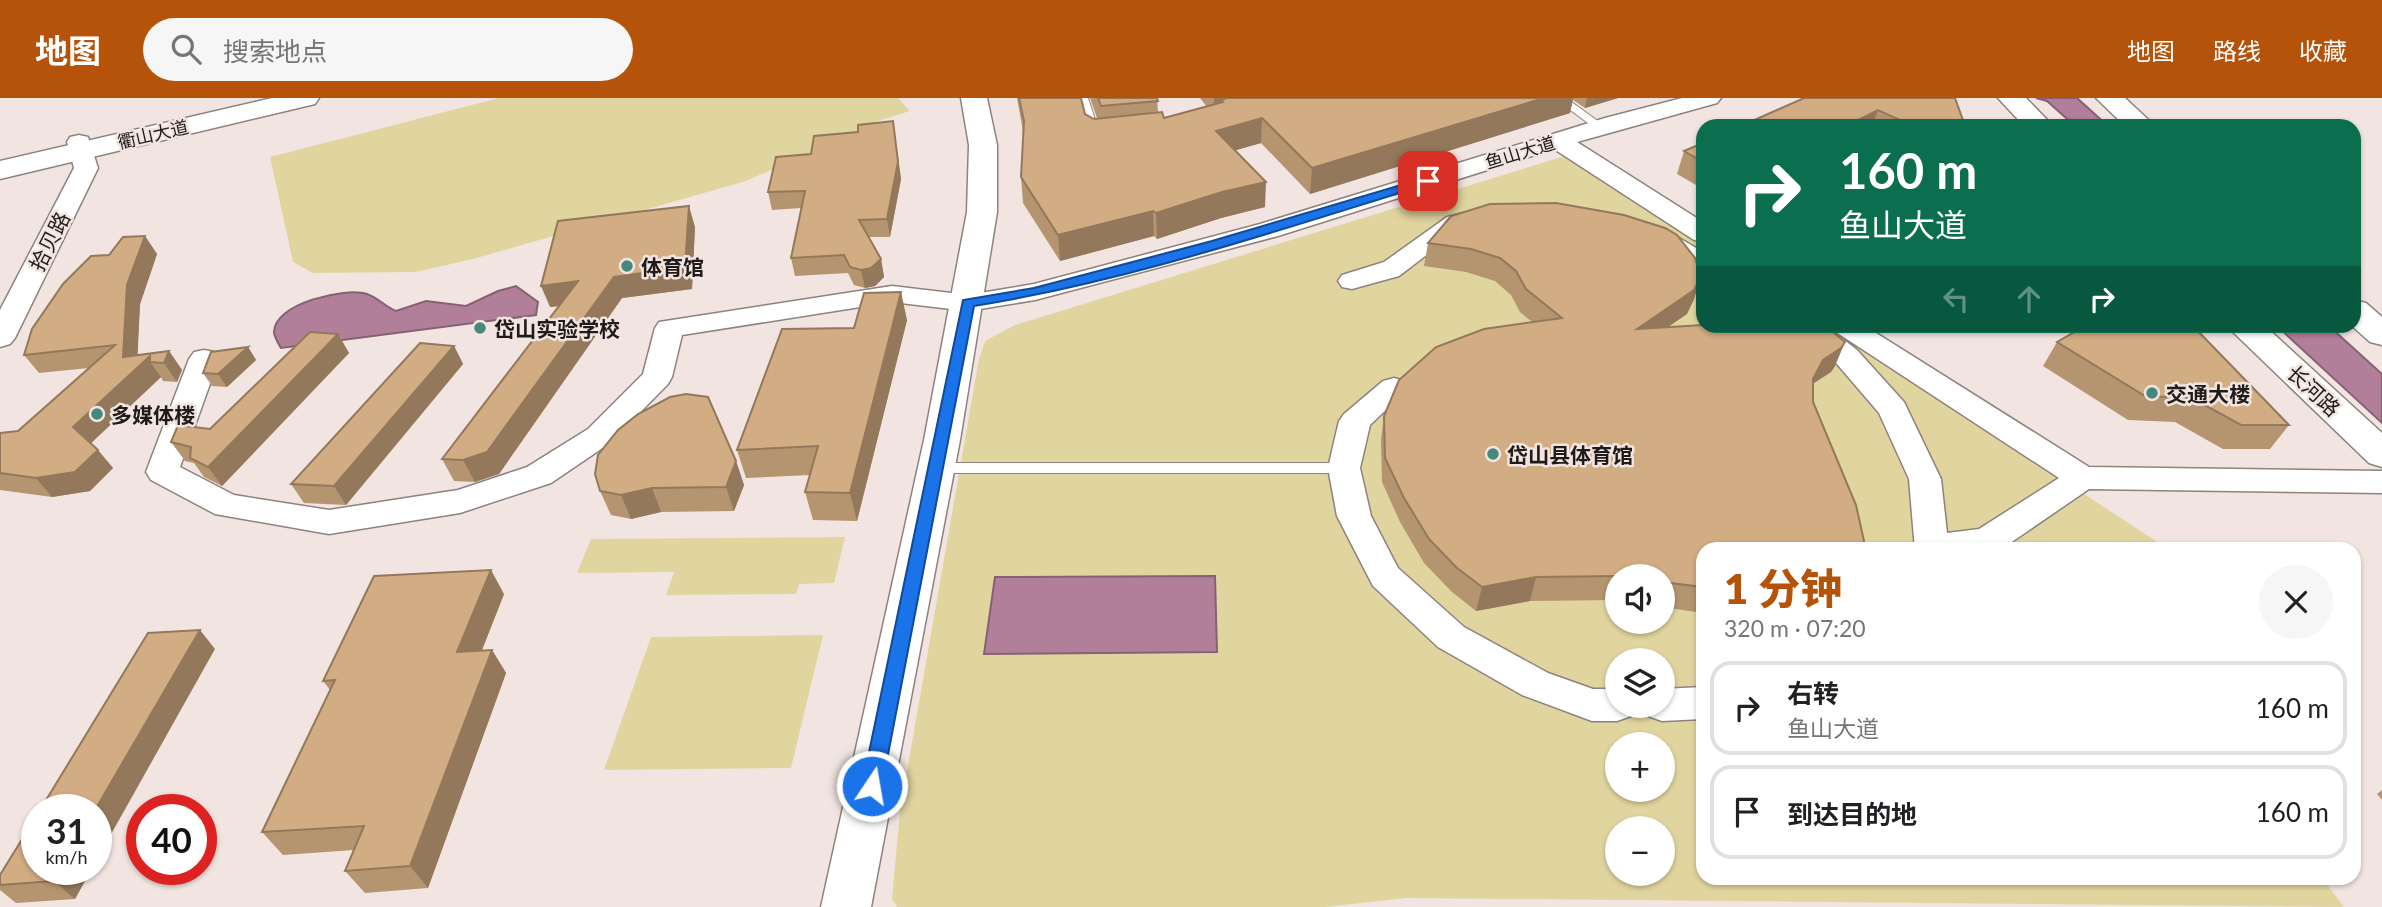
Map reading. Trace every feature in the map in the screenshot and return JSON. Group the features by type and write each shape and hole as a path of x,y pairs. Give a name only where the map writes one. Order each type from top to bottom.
{"street":[{"name":"衢山大道","path":"0,170 80,146 269,98"},
{"name":"衢山大道","path":"0,161 306,98"},
{"path":"846,907 968,303 982,212 983,145 974,98"},
{"name":"鱼山大道","path":"204,359 162,472 227,506 329,522 460,501 539,475 599,436 657,377 669,328 892,294 968,303 1035,292 1269,230 1600,127 1709,98"},
{"path":"2011,98 2032,119"},
{"path":"2109,98 2133,119"},
{"path":"1557,140 1696,229"},
{"name":"拾贝路","path":"0,338 86,168 80,146"},
{"path":"1352,281 1391,269 1421,250 1437,231 1475,217 1502,216"},
{"path":"1630,233 1670,244 1696,259"},
{"path":"2361,316 2382,335"},
{"path":"1817,333 1847,357 1893,409 1925,480 1931,542"},
{"path":"1857,333 2083,478 2382,482"},
{"name":"长河路","path":"2253,333 2382,454"},
{"path":"1394,388 1355,421 1344,468 1354,516 1385,577 1451,637 1535,684 1592,705 1605,705"},
{"path":"1979,542 1987,541 2083,478"},
{"path":"1675,704 1696,703"}],"lane":[{"path":"1083,98 1095,138 1108,136"},
{"path":"1559,98 1600,127"},
{"path":"936,468 1344,468"}],"shaded area":[{"path":"499,98 898,98 910,111 865,125 867,128 746,181 473,259 416,272 313,273 293,262 270,157"},
{"path":"2036,98 2077,98 2100,119 2067,119 2047,101"},
{"name":"岱山县体育馆","path":"1568,155 1696,238 1696,333 1839,333 2157,542 1696,542 1696,885 2327,885 2344,907 1407,898 1326,907 897,907 892,899 900,811 979,359 985,341 1015,325"},
{"path":"516,286 538,302 536,315 281,348 274,333 277,322 285,313 328,295 357,292 367,294 396,311 426,301 466,306"},
{"path":"2285,333 2337,333 2382,374 2382,423"},
{"path":"845,537 834,583 799,584 796,594 666,595 674,572 577,573 591,539"},
{"path":"1215,576 1217,652 984,654 995,577"},
{"path":"823,635 791,768 604,770 651,637"}],"building":[{"path":"1019,98 1081,98 1085,114 1094,119 1162,112 1164,118 1223,102 1221,100 1227,98 1544,98 1312,168 1262,118 1216,131 1266,182 1222,192 1156,213 1153,211 1058,235 1021,177 1024,121"},
{"path":"1098,98 1157,98 1158,101 1101,106"},
{"path":"1804,98 1955,98 1963,119 1898,119 1878,110 1860,119 1757,119"},
{"path":"893,121 898,162 887,219 859,220 881,259 871,268 861,270 850,267 844,255 791,258 805,191 768,192 776,157 811,154 814,136 858,132 858,125"},
{"path":"1696,146 1696,158 1684,151"},
{"path":"1556,203 1624,215 1665,228 1677,235 1695,258 1696,286 1637,329 1696,325 1696,333 1834,333 1845,342 1841,348 1823,360 1813,379 1813,402 1856,505 1864,542 1696,542 1696,586 1675,584 1675,564 1605,564 1605,576 1536,577 1482,587 1457,568 1429,539 1404,498 1385,458 1384,416 1399,380 1436,347 1484,329 1562,318 1526,289 1516,271 1500,258 1471,249 1428,243 1451,216 1490,204"},
{"path":"689,206 685,267 614,277 487,452 463,460 442,459 578,281 541,286 558,221"},
{"path":"145,236 127,285 123,357 169,351 164,363 150,362 150,356 73,427 98,450 75,472 36,478 0,473 0,433 18,431 115,345 24,355 32,329 63,284 91,256 109,255 123,237"},
{"path":"901,292 850,493 805,492 818,446 737,450 782,329 854,328 864,293"},
{"path":"310,332 338,334 208,467 190,458 191,447 171,442 178,425 210,429"},
{"path":"2073,333 2200,333 2289,425 2241,425 2192,398 2145,396 2057,342"},
{"path":"420,343 454,346 334,486 291,484"},
{"path":"248,347 218,374 203,373 211,352"},
{"path":"686,394 708,397 736,461 726,487 652,488 621,495 600,491 595,474 598,455 618,430 638,414 670,397"},
{"path":"491,570 457,652 492,650 410,866 345,871 364,826 262,832 335,680 323,681 374,576"},
{"path":"200,630 104,794 50,794 148,633"},
{"path":"21,841 21,883 0,885 0,875"}],"place":[{"name":"体育馆","path":"627,266"},
{"name":"岱山实验学校","path":"480,328"},
{"name":"交通大楼","path":"2152,393"},
{"name":"多媒体楼","path":"97,414"},
{"name":"岱山县体育馆","path":"1493,454"}],"route":[{"path":"872,786 968,303 1035,292 1217,244 1428,181"}]}
